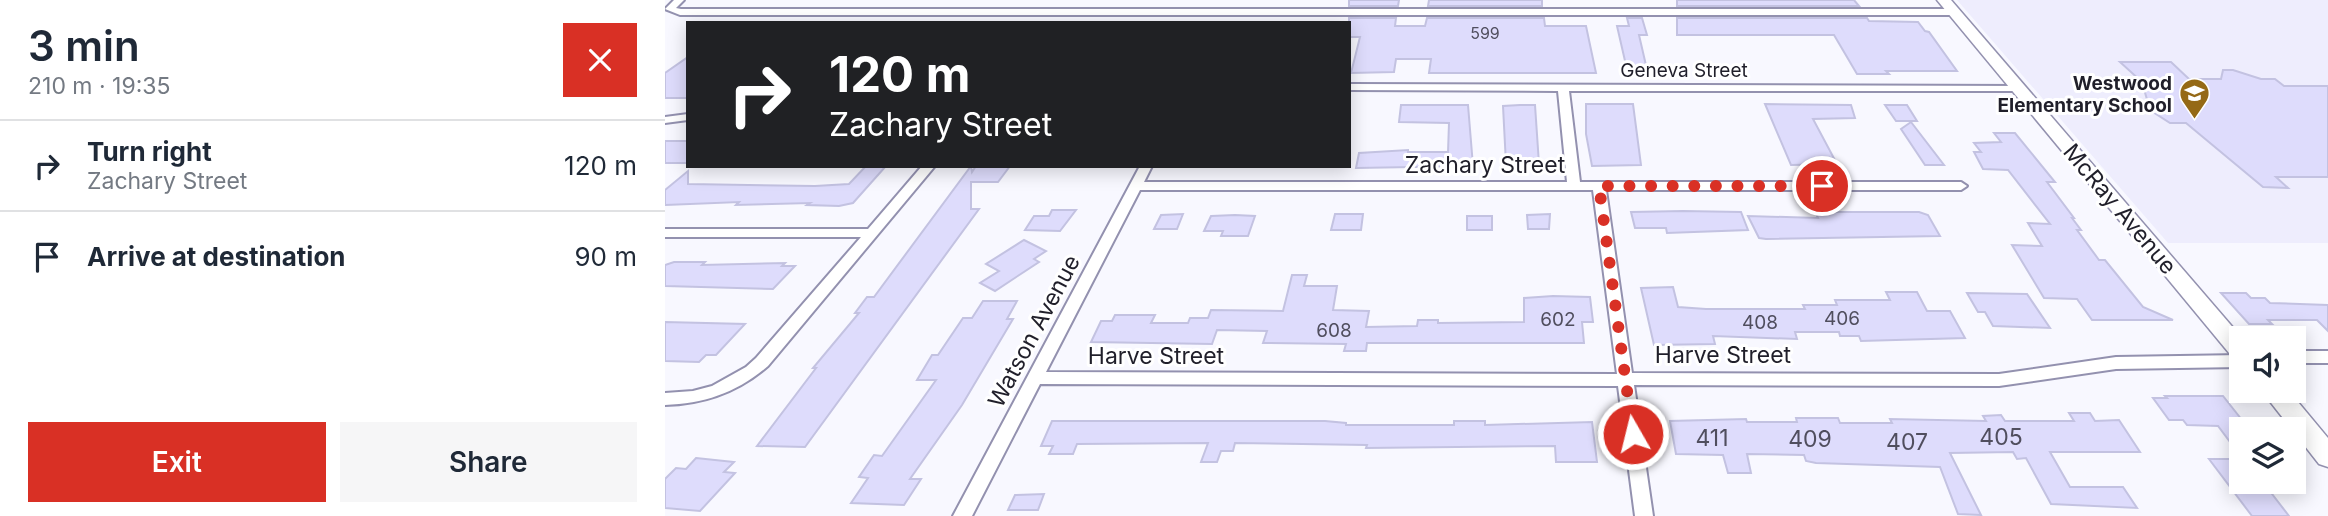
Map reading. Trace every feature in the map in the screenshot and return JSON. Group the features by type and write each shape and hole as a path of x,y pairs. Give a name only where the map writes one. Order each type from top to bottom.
{"street":[{"path":"678,0 670,9 680,12 1252,12 1949,6"},
{"path":"1252,12 1258,0"},
{"name":"McRay Avenue","path":"1949,6 2229,338"},
{"name":"Geneva Street","path":"1351,87 2019,88"},
{"path":"1563,87 1574,186"},
{"path":"665,120 686,117"},
{"path":"665,399 700,397 721,391 746,377 927,168"},
{"name":"Watson Avenue","path":"962,516 1145,168"},
{"name":"Zachary Street","path":"1135,186 1961,186"},
{"path":"1599,186 1644,516"},
{"path":"665,233 872,233"},
{"path":"2306,357 2328,357"},
{"name":"Harve Street","path":"1035,378 1999,380 2116,363 2229,360"},
{"path":"2284,403 2328,456"}],"shaded area":[{"name":"Westwood Elementary School","path":"1957,0 2328,0 2328,243 2168,243"}],"building":[{"path":"1349,0 1399,0 1398,6 1349,6"},
{"path":"1429,0 1542,0 1542,6 1428,6"},
{"path":"1677,0 1854,0 1859,6 1677,6"},
{"path":"1349,18 1396,18 1395,26 1425,26 1427,18 1544,18 1545,26 1586,26 1596,73 1429,73 1431,59 1396,59 1394,72 1351,73 1360,37 1351,37"},
{"path":"1627,18 1642,18 1647,35 1639,35 1648,74 1628,74 1617,26 1629,26"},
{"path":"1677,18 1867,18 1869,21 1918,22 1929,32 1957,71 1886,71 1889,74 1857,74 1834,35 1677,35"},
{"path":"686,58 686,98 665,98 665,73"},
{"path":"2120,62 2171,62 2189,79 2221,79 2223,70 2233,70 2261,79 2275,79 2284,86 2328,86 2328,177 2276,177 2288,188 2263,187 2186,123 2170,123 2150,110 2142,82"},
{"path":"1586,104 1633,104 1641,165 1592,166 1586,134"},
{"path":"1765,104 1851,105 1855,118 1813,119 1837,164 1791,165"},
{"path":"1401,105 1468,105 1473,166 1356,168 1359,153 1408,150 1448,152 1449,123 1399,122"},
{"path":"1535,105 1539,164 1506,164 1503,106"},
{"path":"1885,105 1907,105 1917,121 1896,121"},
{"path":"1911,122 1944,165 1925,165 1901,129"},
{"path":"1994,133 2015,133 2055,182 2047,182 2074,218 2081,230 2077,230 2099,260 2105,260 2143,307 2173,320 2092,320 2077,299 2044,298 2012,245 2042,246 2028,223 2050,224 2008,170 1983,169 1974,152 1981,152 1974,143 2001,142"},
{"path":"665,141 686,141 686,163 665,163"},
{"path":"864,168 884,168 853,203 839,206 807,205 810,203 736,205 739,202 665,205 665,190 688,171 688,184 849,184"},
{"path":"970,168 972,172 975,168 1008,168 998,182 971,182 971,209 979,209 805,447 757,446 816,368 813,368 859,313 855,313 867,297 874,297"},
{"path":"1052,210 1076,210 1060,231 1025,230 1034,216 1049,216"},
{"path":"1631,212 1741,212 1748,230 1667,233 1666,228 1635,228"},
{"path":"1815,212 1919,212 1928,215 1940,236 1766,239 1759,238 1748,216 1818,218"},
{"path":"1183,214 1177,229 1154,229 1161,215"},
{"path":"1335,214 1363,214 1361,230 1331,230"},
{"path":"1550,214 1549,229 1528,229 1527,215"},
{"path":"1211,216 1255,216 1248,236 1221,236 1223,231 1204,231"},
{"path":"1467,216 1492,216 1492,230 1467,230"},
{"path":"1024,240 1046,251 1034,259 1039,262 995,291 980,283 999,271 986,264"},
{"path":"674,262 705,262 702,265 785,263 782,266 795,266 773,289 665,286 665,265"},
{"path":"1292,275 1307,275 1304,286 1337,286 1333,310 1369,311 1366,327 1417,326 1418,320 1438,320 1438,323 1524,322 1524,298 1553,296 1590,297 1593,322 1582,322 1584,343 1367,343 1366,351 1344,351 1346,344 1263,343 1267,331 1217,330 1212,344 1091,342 1101,321 1112,321 1115,315 1155,315 1151,323 1188,323 1190,318 1208,318 1211,310 1283,311"},
{"path":"1673,287 1678,307 1706,309 1805,309 1803,305 1837,305 1835,300 1890,300 1886,292 1917,292 1927,311 1950,311 1965,338 1861,341 1859,336 1840,336 1839,332 1795,332 1797,339 1713,336 1715,344 1654,345 1641,288"},
{"path":"1967,293 2027,294 2050,328 1993,326 1985,312 1978,312"},
{"path":"2221,293 2246,293 2251,298 2265,298 2270,303 2328,305 2328,331 2317,320 2268,320 2272,324 2249,324"},
{"path":"983,301 1017,301 1007,319 1013,319 962,405 910,479 921,479 904,505 851,503 868,478 859,477 874,455 882,456 936,380 917,380 932,355 938,355 963,318 972,318"},
{"path":"665,322 745,324 716,355 706,355 699,362 665,361"},
{"path":"2165,396 2223,396 2240,417 2229,417 2229,441 2218,426 2187,425 2183,420 2169,420 2153,398 2167,398"},
{"path":"2069,413 2090,413 2095,421 2119,420 2140,452 2050,452 2070,487 2123,487 2137,508 2051,504 2026,458 2017,459 2013,452 1950,453 1981,515 1958,514 1940,467 1816,463 1806,461 1804,455 1747,454 1751,473 1728,473 1723,455 1676,454 1670,421 1746,419 1747,422 1797,422 1796,418 1838,418 1840,423 1892,423 1890,419 1986,421 1983,416 2001,415 2005,421 2074,421"},
{"path":"1052,421 1325,421 1346,425 1454,425 1454,421 1485,421 1485,425 1592,422 1597,462 1556,462 1555,446 1366,448 1367,445 1235,443 1233,451 1221,451 1217,462 1201,462 1208,443 1077,444 1073,454 1049,454 1053,446 1041,446"},
{"path":"696,458 734,462 724,472 735,473 700,511 665,508 665,479 676,468 686,469"},
{"path":"2209,459 2229,459 2229,486"},
{"path":"1044,494 1038,510 1008,510 1015,495"},
{"path":"2235,494 2272,494 2289,516 2252,516"}],"place":[{"name":"Westwood Elementary School","path":"2195,121"}],"route":[{"path":"1633,434 1599,186 1822,186"}]}
